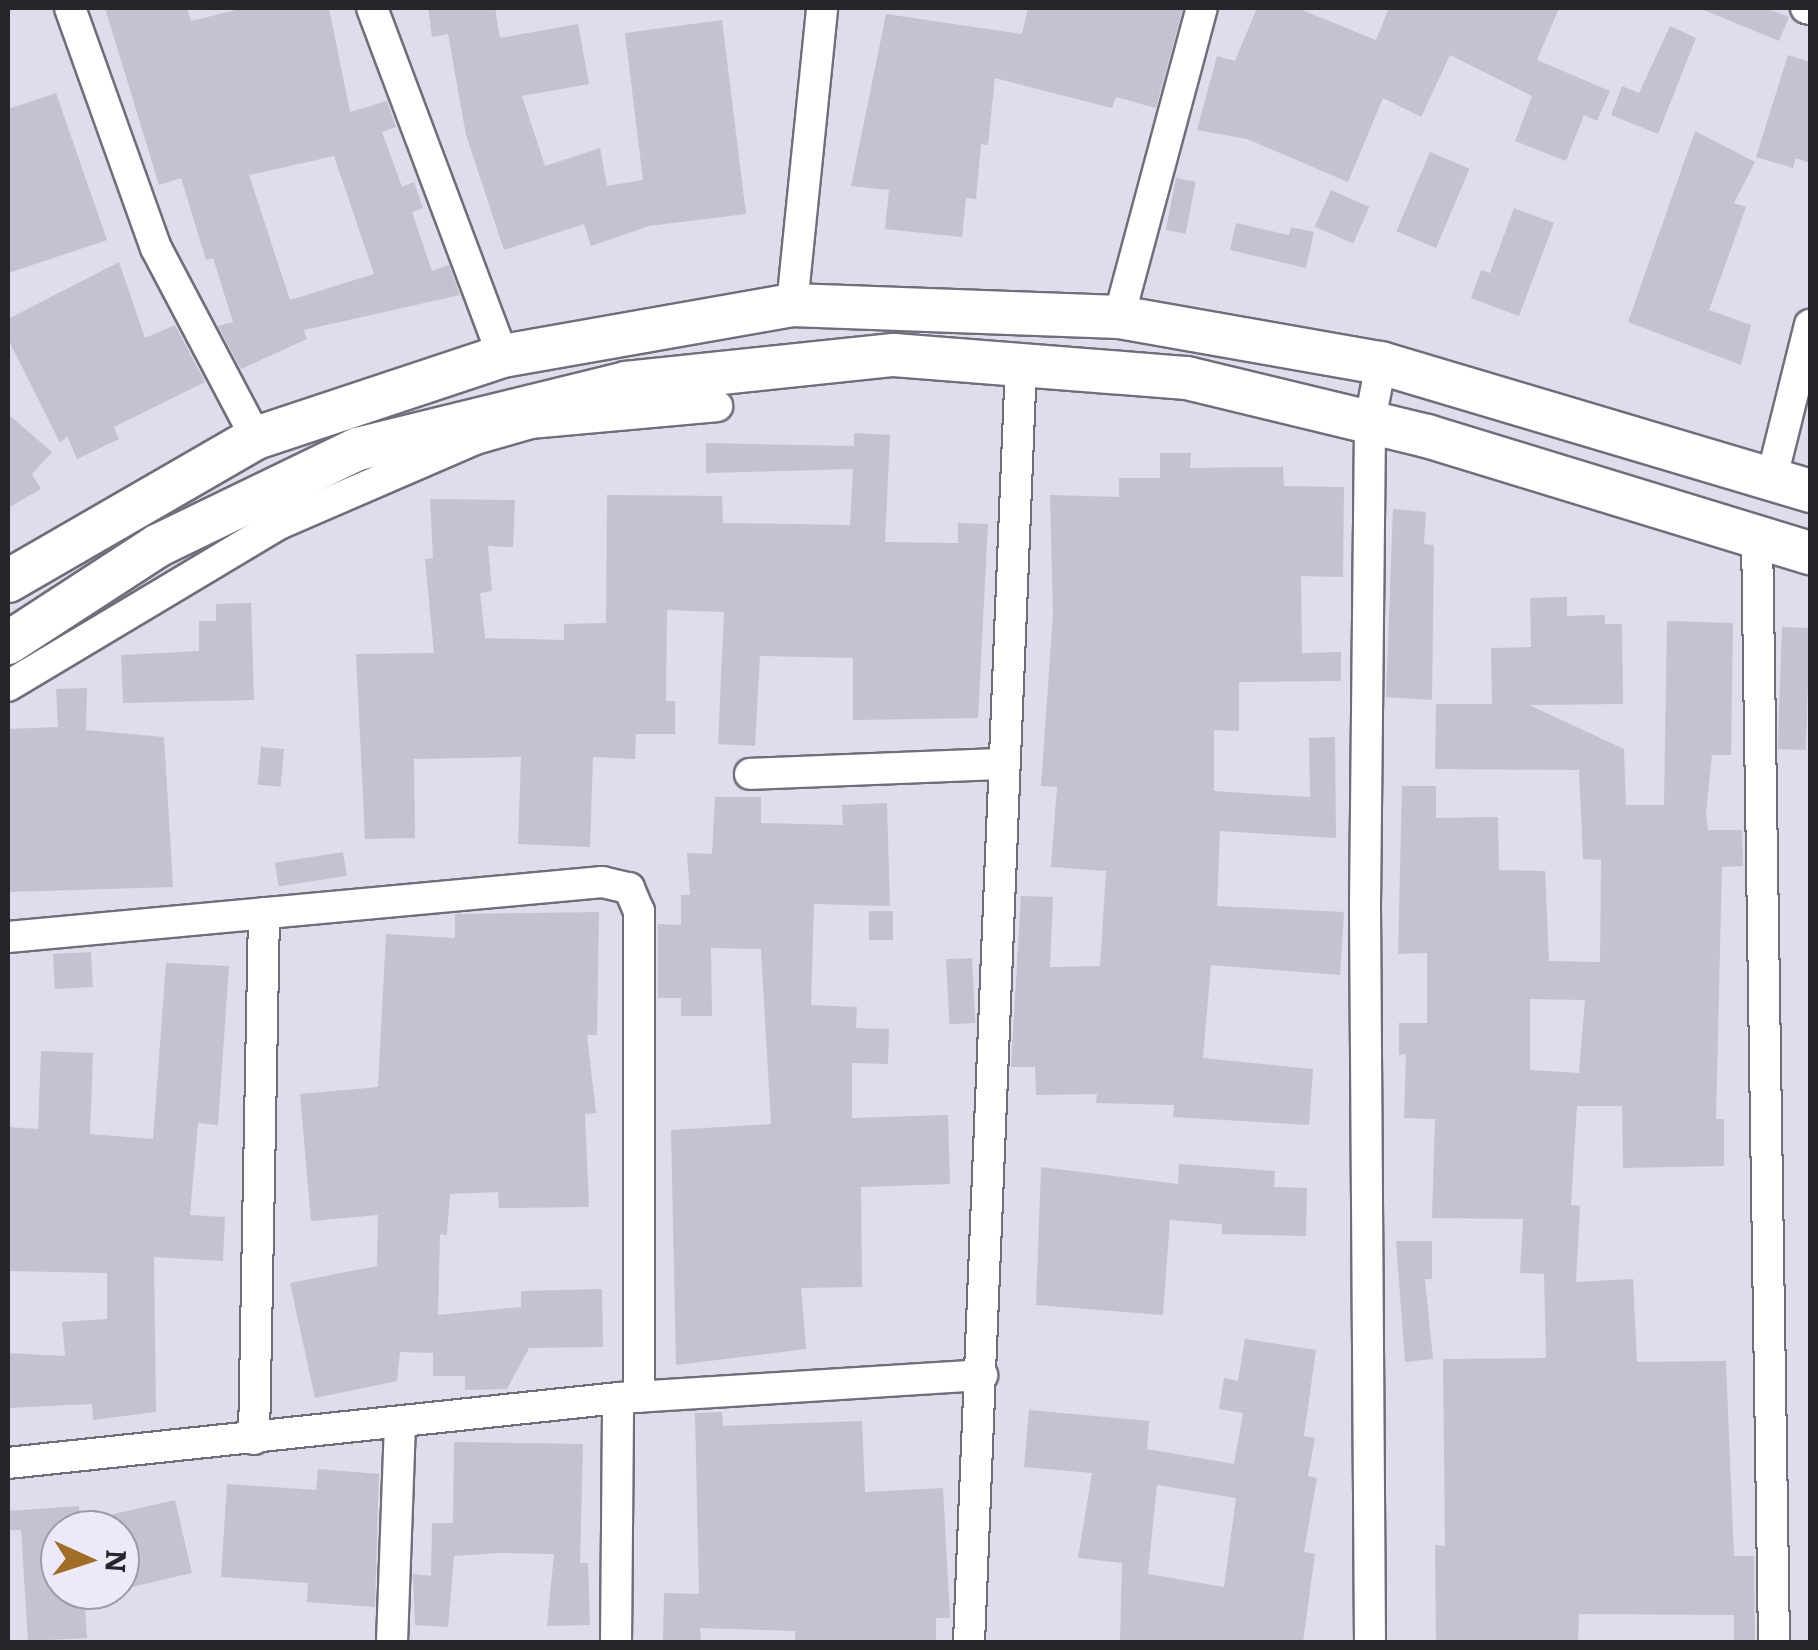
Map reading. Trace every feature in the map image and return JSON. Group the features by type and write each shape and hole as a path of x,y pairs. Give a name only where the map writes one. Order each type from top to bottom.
{"street":[{"path":"70,8 156,248 256,438"},
{"path":"372,8 503,356"},
{"path":"792,306 822,8"},
{"path":"1119,317 1202,8"},
{"path":"8,582 256,438 503,356 792,306 1119,317 1381,363 1790,486 1810,325"},
{"path":"8,643 159,545 358,449 558,396 717,370 894,354 1187,378 1370,422 1810,553"},
{"path":"1370,1642 1370,422 1381,363"},
{"path":"968,1642 1021,364"},
{"path":"8,686 279,524 475,439 531,423 718,406"},
{"path":"1757,536 1774,1642"},
{"path":"750,774 1003,764"},
{"path":"8,937 602,882 629,888 639,911 629,1398 616,1642"},
{"path":"254,1440 264,913"},
{"path":"8,1463 400,1427 629,1398 982,1375"},
{"path":"392,1642 400,1427"}],"building":[{"path":"105,8 187,8 191,21 244,8 329,8 350,112 387,101 396,127 382,132 402,187 414,182 423,208 412,212 432,271 449,265 460,295 304,330 307,339 241,369 218,326 233,322 213,258 206,260 181,178 159,185","holes":["334,156 374,274 290,300 249,175"]},
{"path":"428,8 495,8 500,38 578,24 589,84 522,96 545,166 600,148 607,186 643,180 625,33 722,20 746,214 649,226 591,246 584,224 504,250 466,135 448,34 432,37"},
{"path":"1028,8 1183,8 1156,108 1116,97 1112,108 995,78 988,145 981,144 976,199 966,198 962,237 885,229 889,190 851,186 886,14 1022,34"},
{"path":"1257,8 1297,8 1376,40 1389,8 1559,8 1537,60 1610,91 1597,121 1584,115 1566,161 1515,141 1532,96 1450,55 1421,117 1383,98 1348,182 1247,139 1197,130 1217,56 1235,61"},
{"path":"1699,8 1766,8 1789,17 1779,41"},
{"path":"1670,26 1696,38 1658,134 1611,115 1622,86 1639,93"},
{"path":"1788,55 1810,62 1810,163 1796,158 1793,168 1756,157"},
{"path":"56,93 107,240 8,273 8,109"},
{"path":"1695,131 1755,162 1734,203 1746,207 1709,310 1751,325 1741,365 1628,322"},
{"path":"1430,152 1470,169 1436,248 1396,231"},
{"path":"1176,178 1196,182 1186,234 1166,230"},
{"path":"1331,190 1369,207 1353,244 1315,227"},
{"path":"1514,208 1554,223 1519,316 1471,298 1481,270 1490,273"},
{"path":"1236,223 1289,235 1291,227 1314,232 1306,268 1230,250"},
{"path":"119,262 145,338 175,325 205,382 114,427 119,439 77,459 67,436 60,443 8,339 8,319"},
{"path":"8,414 52,452 32,474 41,489 8,508"},
{"path":"854,433 890,435 885,542 958,543 958,523 988,524 978,718 853,720 853,658 760,656 755,746 718,744 724,612 667,610 666,701 675,701 675,734 636,734 635,759 593,757 590,847 518,844 521,757 414,759 415,838 365,839 356,654 434,653 425,559 433,558 430,499 515,500 513,547 488,546 492,591 480,593 485,638 564,640 564,624 606,623 607,495 722,496 723,523 850,525 853,469 706,473 706,443 854,446"},
{"path":"1160,453 1191,453 1190,468 1283,467 1284,486 1344,487 1343,577 1301,576 1302,653 1341,652 1341,681 1239,682 1239,731 1214,730 1214,791 1310,797 1309,738 1335,737 1336,838 1220,831 1217,906 1344,912 1340,975 1211,965 1203,1058 1313,1069 1309,1125 1173,1117 1174,1105 1096,1103 1097,1094 1036,1095 1035,1067 1011,1067 1021,896 1053,897 1050,967 1100,966 1106,871 1051,867 1057,787 1041,786 1053,615 1050,495 1119,497 1119,478 1160,478"},
{"path":"1393,509 1426,512 1424,544 1434,545 1432,700 1386,697"},
{"path":"1567,597 1567,616 1605,615 1605,624 1622,624 1623,704 1529,705 1624,749 1626,805 1664,805 1667,621 1733,623 1731,755 1712,755 1706,813 1708,830 1742,830 1743,866 1722,867 1716,1119 1724,1119 1724,1166 1623,1168 1622,1106 1577,1106 1571,1205 1580,1206 1576,1282 1633,1279 1637,1362 1726,1361 1734,1556 1754,1556 1755,1642 1734,1642 1734,1615 1579,1614 1578,1642 1436,1642 1435,1545 1445,1546 1443,1359 1546,1358 1544,1274 1520,1273 1523,1219 1432,1218 1435,1119 1404,1118 1406,1054 1399,1055 1399,1023 1427,1023 1427,953 1398,954 1402,786 1436,786 1436,818 1498,817 1499,870 1545,871 1549,961 1600,962 1601,860 1583,859 1579,770 1435,769 1436,704 1492,704 1491,648 1531,647 1530,598","holes":["1530,999 1585,1000 1579,1073 1530,1070"]},
{"path":"251,603 254,700 123,703 121,655 199,651 199,621 216,621 216,604"},
{"path":"1782,627 1810,628 1806,750 1778,749"},
{"path":"87,688 86,730 164,737 173,887 8,892 8,729 58,727 56,689"},
{"path":"261,747 284,749 281,787 258,785"},
{"path":"715,797 761,797 761,823 843,825 842,805 887,803 890,906 814,904 811,1005 857,1007 856,1028 889,1029 888,1064 852,1063 852,1118 948,1115 950,1184 861,1187 862,1287 801,1288 806,1349 676,1365 671,1130 771,1124 761,949 711,948 712,1016 681,1016 681,998 658,998 658,924 681,925 681,895 690,895 687,853 712,854"},
{"path":"343,852 347,876 279,886 275,863"},
{"path":"869,911 893,911 893,940 869,940"},
{"path":"599,912 597,1035 587,1035 596,1113 585,1114 589,1207 499,1208 498,1192 450,1194 447,1235 440,1234 438,1315 521,1307 521,1291 602,1289 603,1347 529,1348 507,1389 465,1390 465,1376 433,1376 433,1353 400,1352 397,1381 315,1398 290,1283 377,1266 378,1215 311,1221 300,1094 378,1087 386,934 455,938 455,914"},
{"path":"91,952 93,987 55,989 53,954"},
{"path":"972,958 975,1023 949,1024 946,959"},
{"path":"166,963 229,966 218,1125 198,1123 190,1215 225,1217 223,1261 154,1257 156,1412 93,1420 92,1404 8,1408 8,1353 65,1356 62,1322 107,1319 107,1273 8,1271 9,1127 38,1129 41,1051 93,1053 90,1134 153,1139"},
{"path":"1179,1164 1275,1171 1274,1187 1307,1188 1306,1236 1222,1234 1222,1224 1170,1220 1163,1315 1036,1305 1041,1167 1178,1184"},
{"path":"1396,1241 1432,1241 1432,1279 1425,1279 1433,1359 1405,1362"},
{"path":"1245,1339 1316,1350 1304,1436 1315,1438 1308,1476 1317,1478 1304,1552 1315,1554 1303,1642 1120,1642 1122,1563 1078,1558 1092,1473 1024,1467 1029,1410 1149,1421 1147,1449 1234,1464 1243,1413 1219,1409 1224,1378 1238,1381","holes":["1157,1485 1236,1498 1224,1587 1148,1574"]},
{"path":"722,1412 723,1426 862,1421 865,1492 943,1488 950,1618 936,1618 936,1642 795,1642 795,1631 700,1628 701,1642 663,1642 664,1593 699,1594 695,1413"},
{"path":"454,1442 583,1444 580,1563 588,1563 590,1625 547,1626 554,1554 501,1553 454,1556 448,1627 415,1625 413,1574 431,1576 432,1523 453,1523"},
{"path":"318,1469 379,1474 375,1607 307,1602 308,1583 221,1577 227,1484 316,1490"},
{"path":"175,1500 192,1573 140,1585 140,1510 132,1510"},
{"path":"79,1506 79,1510 40,1510 40,1610 85,1610 87,1638 28,1641 21,1530 8,1530 8,1511"}]}
